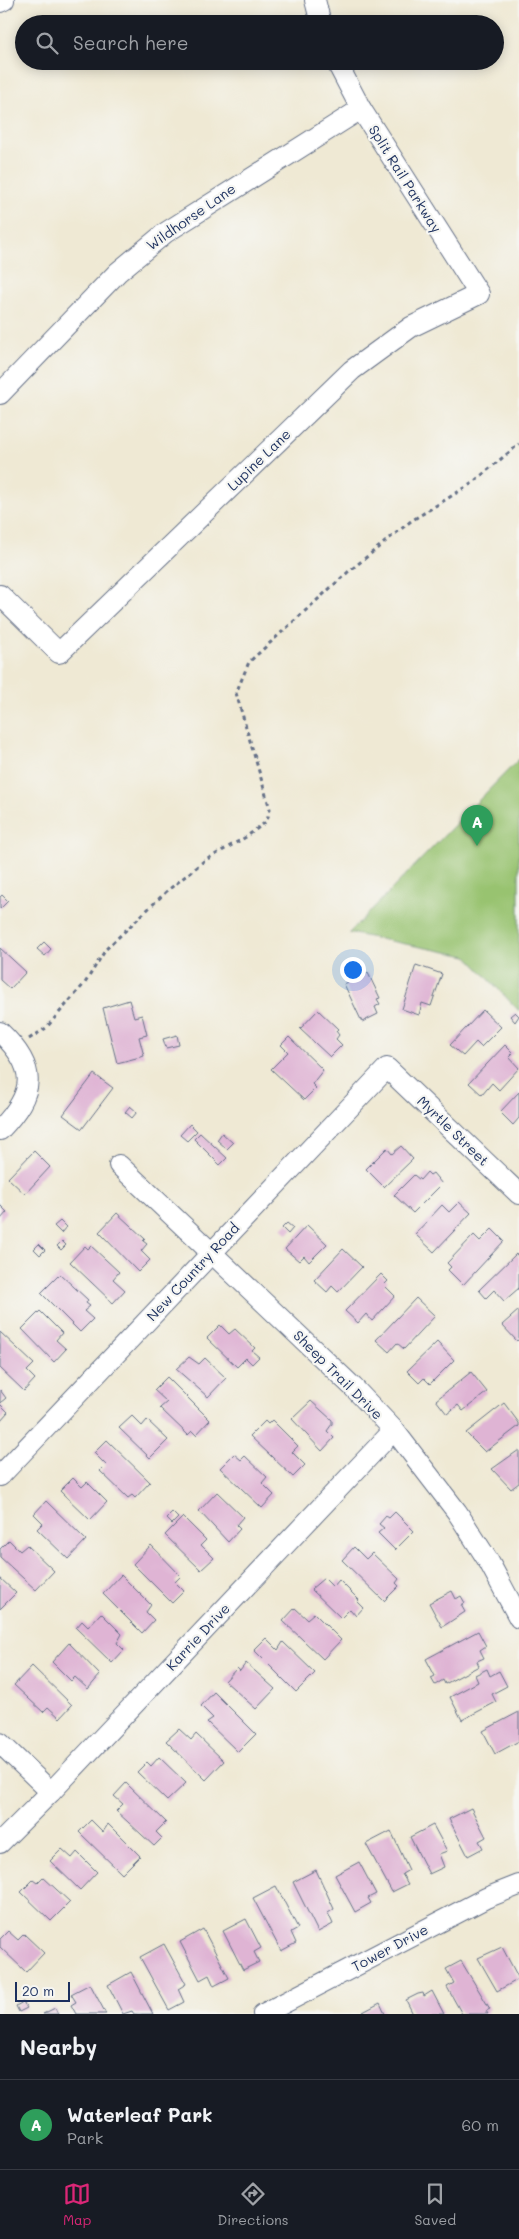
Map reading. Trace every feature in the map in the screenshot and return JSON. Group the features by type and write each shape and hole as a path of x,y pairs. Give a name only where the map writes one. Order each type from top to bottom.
{"street":[{"path":"0,2 4,0"},
{"path":"315,0 319,15"},
{"name":"Split Rail Parkway","path":"341,70 361,109 479,294"},
{"name":"Wildhorse Lane","path":"0,394 118,272 164,233 361,109"},
{"name":"Lupine Lane","path":"0,595 59,653 352,370 411,327 479,294"},
{"path":"0,1032 16,1047 29,1071 24,1096 17,1112 0,1130"},
{"name":"Myrtle Street","path":"386,1068 519,1194"},
{"name":"New Country Road","path":"0,1476 386,1068"},
{"name":"Sheep Trail Drive","path":"119,1165 353,1388 394,1430 458,1512 489,1562 519,1618"},
{"name":"Karrie Drive","path":"0,1842 51,1792 394,1430"},
{"path":"0,1743 51,1792"},
{"name":"Tower Drive","path":"263,2014 486,1898 519,1885"}],"path":[{"path":"16,1047 46,1028 85,983 106,949 168,891 204,861 246,837 267,821 270,808 236,693 249,662 348,572 404,526 471,484 519,444"}],"green space":[{"path":"519,759 519,1011 467,956 349,933"}],"building":[{"path":"2,895 8,901 0,909 0,897"},
{"path":"44,942 51,949 45,956 37,949"},
{"path":"0,948 26,972 10,989 0,980"},
{"path":"416,965 442,974 431,1006 422,1003 419,1015 402,1009"},
{"path":"368,973 380,998 377,999 380,1004 375,1007 378,1014 362,1022 344,984"},
{"path":"129,1000 134,1017 142,1015 147,1035 139,1037 144,1056 117,1063 103,1008"},
{"path":"318,1010 338,1029 336,1031 339,1035 336,1039 342,1045 330,1057 300,1029"},
{"path":"483,1010 501,1027 481,1047 476,1042 463,1056 450,1045"},
{"path":"515,1012 519,1016 515,1022 510,1016"},
{"path":"177,1035 179,1045 166,1048 163,1039"},
{"path":"289,1037 323,1070 312,1084 316,1088 304,1100 271,1069 288,1052 281,1045"},
{"path":"505,1045 513,1053 509,1057 519,1068 499,1090 492,1083 482,1095 469,1083"},
{"path":"94,1074 113,1088 82,1129 63,1115"},
{"path":"519,1092 519,1118 513,1125 500,1112"},
{"path":"130,1106 137,1112 132,1118 125,1112"},
{"path":"190,1124 197,1131 187,1141 180,1135"},
{"path":"200,1133 227,1158 220,1165 194,1139"},
{"path":"222,1133 233,1143 227,1149 217,1140"},
{"path":"401,1146 413,1159 384,1187 366,1169 387,1148 392,1154"},
{"path":"34,1151 50,1167 25,1194 8,1178"},
{"path":"427,1172 430,1175 433,1173 442,1184 413,1213 394,1195 414,1175 420,1180"},
{"path":"459,1202 471,1213 434,1252 415,1234 442,1205 449,1212"},
{"path":"0,1205 7,1212 0,1220"},
{"path":"117,1213 145,1239 143,1241 147,1244 141,1251 150,1260 138,1272 99,1232"},
{"path":"60,1221 66,1227 61,1233 54,1226"},
{"path":"287,1223 293,1228 288,1234 282,1228"},
{"path":"307,1225 327,1244 309,1262 304,1256 299,1261 285,1249"},
{"path":"492,1229 504,1241 463,1285 448,1270 451,1267 447,1263 474,1235 480,1241"},
{"path":"62,1241 66,1245 61,1250 57,1246"},
{"path":"39,1244 45,1250 40,1255 34,1249"},
{"path":"85,1246 88,1249 91,1246 119,1272 113,1279 125,1290 113,1303 70,1262"},
{"path":"343,1249 362,1267 338,1292 332,1286 327,1292 314,1280"},
{"path":"516,1254 519,1257 519,1288 504,1301 494,1290 486,1298 479,1290"},
{"path":"60,1274 88,1300 86,1303 90,1306 84,1311 93,1319 80,1332 41,1293"},
{"path":"381,1274 388,1281 384,1285 395,1296 372,1321 366,1314 358,1323 345,1311"},
{"path":"416,1298 435,1316 404,1349 397,1343 389,1352 376,1340"},
{"path":"519,1310 519,1339 517,1341 502,1325"},
{"path":"40,1311 62,1333 56,1340 66,1349 54,1362 22,1329"},
{"path":"220,1325 229,1334 235,1329 255,1348 252,1351 259,1357 252,1364 246,1358 237,1367 207,1338"},
{"path":"0,1332 34,1364 27,1371 35,1379 24,1391 0,1368"},
{"path":"437,1342 454,1360 430,1384 424,1378 419,1383 407,1371"},
{"path":"189,1357 199,1364 205,1358 226,1378 208,1397 176,1369"},
{"path":"471,1372 487,1392 463,1411 458,1405 447,1414 436,1400"},
{"path":"167,1377 210,1420 196,1435 192,1431 188,1435 160,1408 167,1402 154,1390"},
{"path":"0,1390 6,1398 0,1403"},
{"path":"311,1401 332,1420 332,1424 327,1431 334,1438 322,1451 292,1419"},
{"path":"504,1403 519,1423 519,1426 485,1452 466,1433"},
{"path":"0,1404 8,1412 0,1421"},
{"path":"132,1416 142,1426 147,1420 168,1440 150,1458 119,1428"},
{"path":"272,1420 298,1446 292,1452 305,1465 293,1477 250,1436 265,1421 268,1424"},
{"path":"107,1440 150,1482 135,1498 132,1495 128,1498 100,1471 106,1465 94,1453"},
{"path":"519,1450 519,1483 511,1489 492,1469"},
{"path":"234,1454 241,1460 245,1456 267,1477 262,1483 274,1495 262,1508 220,1468"},
{"path":"73,1478 82,1487 87,1482 107,1502 90,1520 60,1491"},
{"path":"217,1492 243,1517 236,1525 240,1529 228,1542 199,1511"},
{"path":"46,1501 86,1540 68,1559 37,1529 43,1523 34,1514"},
{"path":"172,1512 178,1518 172,1524 166,1518"},
{"path":"395,1512 414,1531 395,1550 378,1533 384,1528 379,1524 386,1516 389,1518"},
{"path":"183,1517 206,1540 201,1545 214,1558 201,1570 165,1535"},
{"path":"9,1540 20,1551 27,1545 54,1571 36,1590 0,1557 0,1549"},
{"path":"151,1545 181,1576 175,1582 184,1591 172,1603 133,1564"},
{"path":"354,1547 366,1559 372,1553 399,1579 396,1583 399,1586 384,1601 342,1560"},
{"path":"121,1575 151,1605 146,1612 154,1620 142,1633 103,1594"},
{"path":"0,1578 16,1593 0,1609"},
{"path":"324,1578 333,1587 339,1580 359,1600 357,1602 363,1608 356,1616 350,1609 341,1618 311,1589"},
{"path":"452,1591 456,1599 461,1596 465,1603 461,1605 465,1612 442,1627 429,1603"},
{"path":"295,1608 307,1619 314,1613 341,1640 323,1659 283,1621"},
{"path":"101,1613 122,1634 117,1643 124,1650 112,1663 76,1628 82,1621 88,1627"},
{"path":"478,1631 486,1646 480,1650 484,1658 477,1661 479,1666 445,1684 443,1680 435,1685 431,1678 435,1676 426,1659"},
{"path":"266,1638 278,1650 283,1642 315,1673 296,1692 254,1650"},
{"path":"69,1643 100,1675 88,1689 75,1677 71,1681 52,1662"},
{"path":"246,1663 275,1689 256,1709 225,1681 237,1668 240,1671"},
{"path":"32,1666 72,1705 60,1718 48,1707 43,1712 14,1685"},
{"path":"487,1669 490,1676 499,1671 507,1686 492,1694 496,1702 462,1720 450,1697 478,1682 475,1675"},
{"path":"214,1692 256,1734 238,1752 207,1722 213,1718 201,1706"},
{"path":"519,1712 519,1741 495,1754 483,1731"},
{"path":"179,1729 191,1740 196,1734 224,1761 206,1780 166,1741"},
{"path":"159,1757 186,1783 167,1801 137,1772 147,1762 151,1766"},
{"path":"126,1783 166,1822 156,1832 162,1838 154,1846 116,1811 123,1804 114,1796"},
{"path":"471,1808 486,1837 479,1841 483,1848 468,1856 449,1819"},
{"path":"91,1820 103,1832 108,1824 140,1856 122,1874 79,1832"},
{"path":"433,1825 447,1851 439,1854 444,1867 429,1874 410,1837"},
{"path":"391,1831 409,1870 402,1874 408,1884 392,1892 366,1844"},
{"path":"62,1849 72,1858 77,1852 97,1872 80,1890 50,1861"},
{"path":"359,1862 376,1894 368,1898 371,1903 355,1912 335,1875"},
{"path":"316,1870 334,1909 328,1913 333,1924 318,1932 293,1882"},
{"path":"43,1877 70,1902 51,1921 21,1892 33,1880 37,1883"},
{"path":"276,1886 298,1928 291,1932 296,1943 281,1951 253,1898"},
{"path":"246,1919 261,1948 254,1952 259,1962 243,1970 223,1931"},
{"path":"203,1929 229,1978 214,1986 209,1975 200,1980 180,1942"},
{"path":"8,1931 18,1940 24,1934 44,1953 26,1972 0,1947 0,1939"},
{"path":"164,1944 186,1984 178,1989 184,2002 169,2010 140,1957"},
{"path":"502,1947 519,1979 497,1991 478,1958"},
{"path":"461,1961 490,2009 486,2011 488,2014 462,2014 447,1987 454,1983 446,1969"},
{"path":"131,1972 153,2014 134,2014 132,2011 123,2014 108,1985"},
{"path":"90,1984 106,2014 76,2014 71,2005 76,2002 71,1994"},
{"path":"432,1991 444,2014 413,2014 406,2000 418,1994 423,1993 424,1996"},
{"path":"23,2002 27,2008 19,2012 16,2006"},
{"path":"380,2003 385,2014 365,2014 363,2012"},
{"path":"55,2008 58,2014 43,2014"}],"place":[{"name":"Waterleaf Park","path":"477,846"}]}
